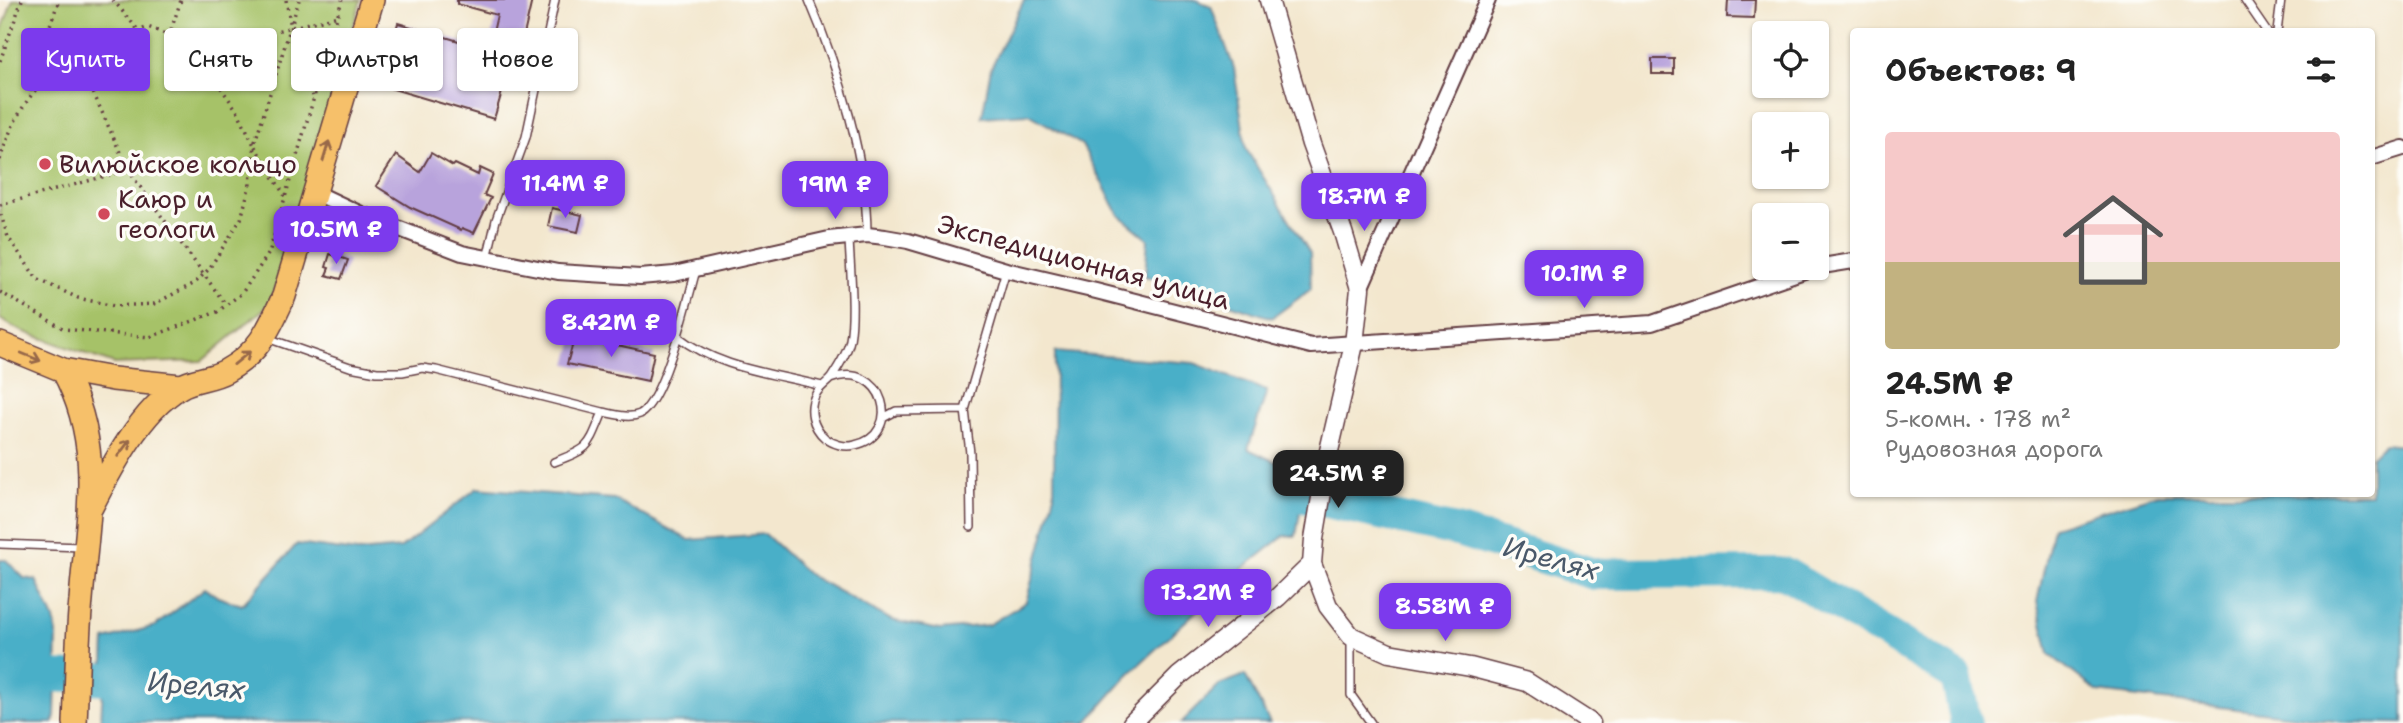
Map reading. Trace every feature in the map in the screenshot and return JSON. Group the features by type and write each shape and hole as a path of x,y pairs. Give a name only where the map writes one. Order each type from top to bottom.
{"main road":[{"path":"91,507 114,461 160,403 181,386 226,371 265,338 284,296 372,0"},
{"path":"0,344 63,370 113,379 181,386"},
{"path":"63,370 80,405 85,424 91,507 80,604 75,723"}],"street":[{"path":"1269,0 1311,144 1343,232 1360,289"},
{"path":"1488,0 1360,289 1354,344 1325,474 1312,564 1328,606 1351,636 1389,653 1470,667 1527,682 1591,723"},
{"path":"2375,157 2403,148"},
{"name":"Экспедиционная улица","path":"314,192 361,214 462,253 558,272 640,277 696,270 829,239 867,235 908,241 1006,270 1096,290 1311,346 1652,323 1777,280"},
{"name":"Экспедиционная улица","path":"1829,265 1850,261"},
{"path":"1132,723 1179,676 1278,597 1312,564"}],"lane":[{"path":"488,259 496,220 526,137 555,0"},
{"path":"809,0 826,40 860,161 865,186 867,235"},
{"path":"2245,0 2264,28"},
{"path":"2278,28 2281,0"},
{"path":"830,379 853,375 874,385 884,406 883,418 873,437 853,446 831,442 816,427 813,417 815,395 830,379 850,341 849,237"},
{"path":"265,338 351,367 377,372 402,372 422,368 436,370 624,416 638,415 648,408 656,396 677,337 696,270"},
{"path":"971,527 970,453 965,410 1006,270"},
{"path":"677,337 707,356 742,368 822,386"},
{"path":"883,418 896,411 965,410"},
{"path":"554,462 583,451 591,440 603,411"},
{"path":"0,544 85,547"},
{"path":"1351,636 1351,695 1371,723"}],"path":[{"path":"0,61 22,0"},
{"path":"31,94 36,68 59,0"},
{"path":"113,0 136,28"},
{"path":"172,28 181,0"},
{"path":"286,0 291,27 314,98"},
{"path":"0,212 8,237 37,279 78,299 114,306 154,304 195,283 241,219 250,184 254,145 299,0"},
{"path":"0,292 64,329 150,337 217,312 242,293 269,253 342,0"},
{"path":"277,30 338,16"},
{"path":"146,28 164,34"},
{"path":"0,160 8,135 34,91"},
{"path":"92,91 128,170 226,305"},
{"path":"223,91 238,112 254,145 285,196"},
{"path":"0,205 128,170"}],"green space":[{"path":"13,0 361,0 353,28 291,28 291,91 334,91 271,303 202,361 114,364 19,330 0,319 0,35"}],"water":[{"path":"1024,0 1196,0 1211,6 1234,68 1246,149 1310,253 1311,289 1272,318 1145,276 1148,239 1119,215 1082,145 1029,114 982,117 991,68"},
{"path":"1055,352 1194,363 1267,391 1248,449 1280,464 1307,471 1296,536 1284,536 1235,575 1130,673 1086,723 101,722 105,640 155,626 205,588 218,597 242,605 297,544 358,552 401,548 477,488 614,499 689,540 765,534 809,575 891,620 940,630 988,625 1026,602 1054,498"},
{"path":"2384,444 2403,446 2403,723 2342,722 2098,692 2049,654 2037,602 2053,527 2148,497 2375,497 2375,453"},
{"path":"0,560 6,560 24,578 36,580 54,619 57,634 53,723 0,723"},
{"path":"1245,675 1270,723 1181,723 1219,685"}],"building":[{"path":"457,0 532,0 526,28 494,28 497,15 457,4"},
{"path":"1728,0 1755,0 1754,18 1727,17"},
{"path":"398,23 415,28 397,28"},
{"path":"443,36 457,41 457,91 502,91 494,119 400,91 443,91"},
{"path":"1652,59 1674,59 1674,74 1652,74"},
{"path":"431,153 453,166 455,164 478,175 480,168 493,174 484,195 491,198 474,233 462,228 461,230 410,207 376,186 396,155 420,172"},
{"path":"552,208 582,215 578,232 548,226"},
{"path":"330,254 348,260 341,279 326,275"},
{"path":"575,336 654,353 648,381 567,364"}],"waterway":[{"name":"Ирелях","path":"1262,491 1303,497 1461,532 1594,574 1785,573 1956,676 1966,723"},
{"name":"Ирелях","path":"0,680 31,675 145,681"}],"place":[{"name":"Вилюйское кольцо","path":"45,164"},
{"name":"Каюр и геологи","path":"104,214"}]}
